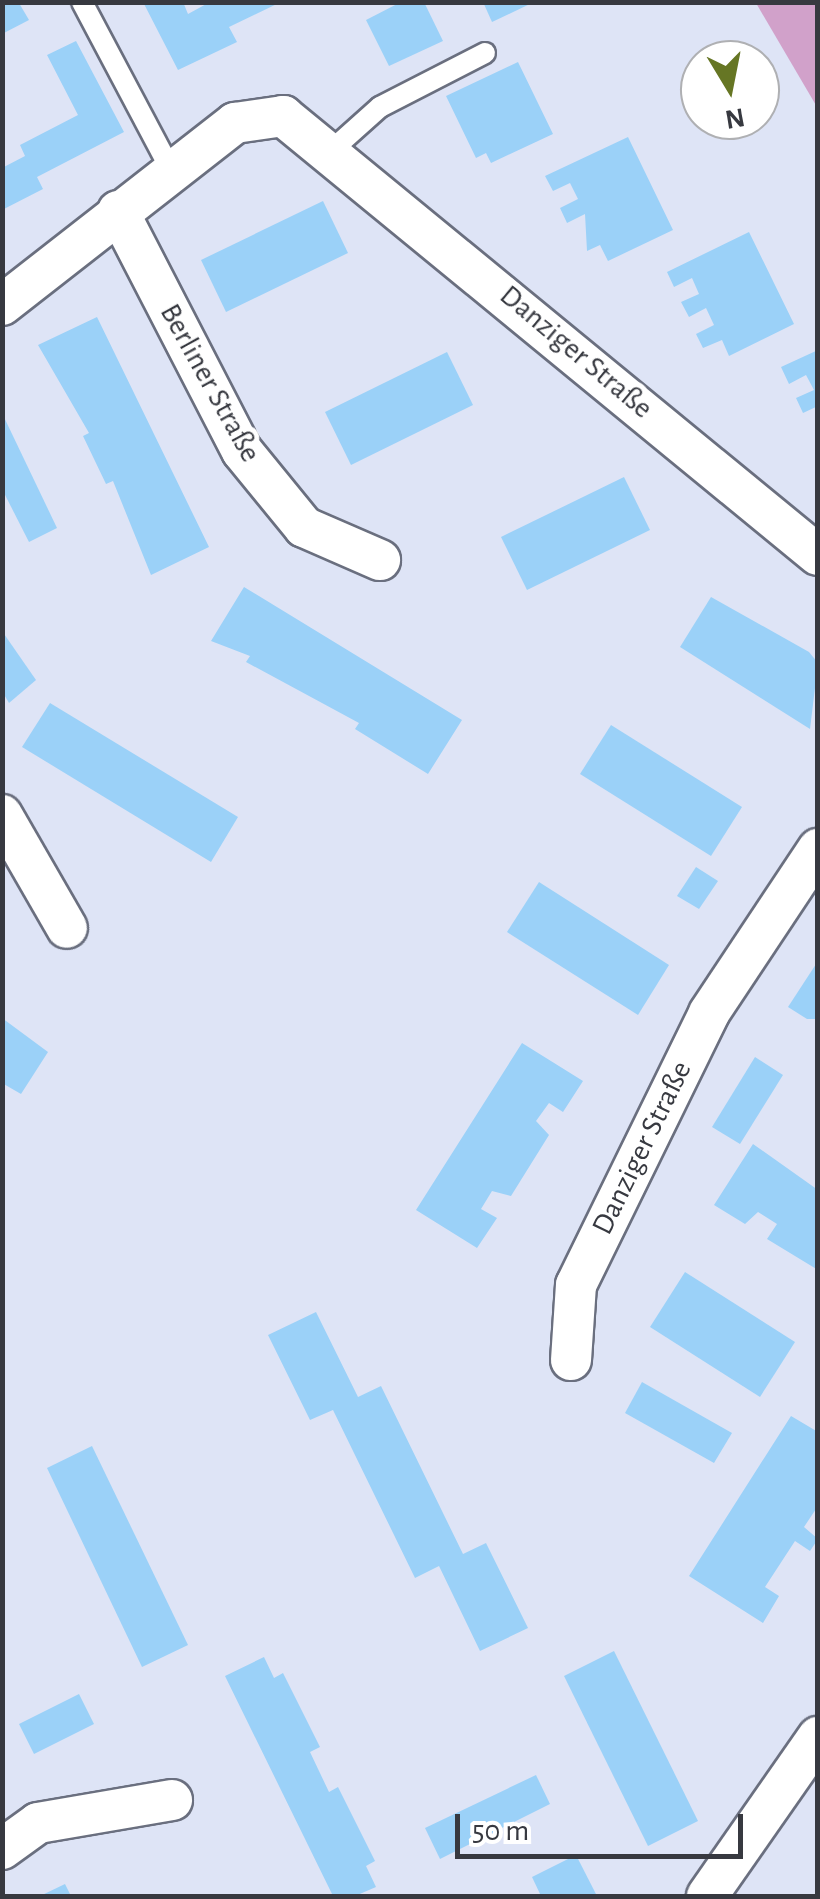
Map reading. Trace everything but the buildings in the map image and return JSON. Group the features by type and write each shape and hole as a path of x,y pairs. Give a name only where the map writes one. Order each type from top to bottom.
{"street":[{"name":"Danziger Straße","path":"171,170 226,130 283,116 333,149 818,555"},
{"path":"2,305 171,170"},
{"name":"Berliner Straße","path":"118,211 242,452 304,526 380,560"},
{"path":"2,815 67,928"},
{"name":"Danziger Straße","path":"571,1360 576,1285 708,1012 818,850"},
{"path":"707,1896 805,1785 818,1737"},
{"path":"2,1848 38,1823 172,1800"}],"lane":[{"path":"82,2 171,170"},
{"path":"333,149 380,106 485,53"}],"shaded area":[{"path":"756,3 817,3 817,107 780,40"}]}
